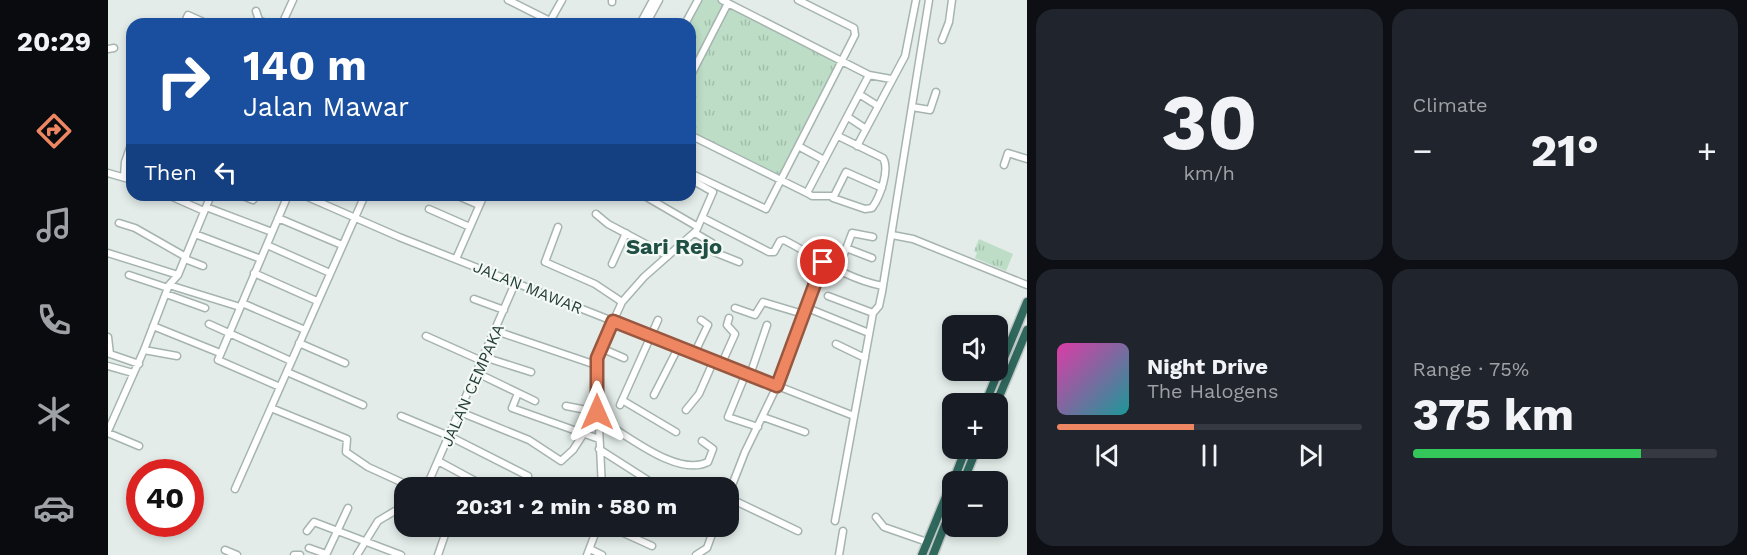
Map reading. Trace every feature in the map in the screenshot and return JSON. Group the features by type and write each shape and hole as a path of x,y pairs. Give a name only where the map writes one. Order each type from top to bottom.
{"highway":[{"path":"990,393 1025,314 1027,302"},
{"path":"1001,393 1027,330"},
{"path":"922,555 942,512"},
{"path":"933,555 942,532"}],"street":[{"path":"285,18 293,0"},
{"path":"508,0 541,18"},
{"path":"553,18 562,0"},
{"path":"643,18 653,0"},
{"path":"649,18 659,0"},
{"path":"689,18 698,0"},
{"path":"696,176 765,210 800,147 855,35 854,28 798,0"},
{"path":"857,146 906,51 916,0"},
{"path":"835,521 873,313 879,306 883,286 929,0"},
{"path":"942,40 949,22 952,0"},
{"path":"696,64 725,2 869,75 891,79"},
{"path":"256,11 258,18"},
{"path":"807,193 869,75"},
{"path":"912,107 931,110 936,92"},
{"path":"860,94 878,106"},
{"path":"848,117 866,129"},
{"path":"696,138 812,196 832,196 848,204 870,209 882,188 885,160 838,136"},
{"path":"800,147 824,160"},
{"path":"1004,165 1008,153 1027,159"},
{"path":"108,173 124,177 126,159"},
{"path":"832,196 846,172 882,188"},
{"path":"601,477 597,412 597,365 601,348 622,302 644,277 696,230 703,218 713,192 696,182"},
{"path":"184,201 272,232"},
{"path":"139,446 108,432 139,364 168,289 178,275 209,201"},
{"path":"280,387 218,362 285,201"},
{"name":"JALAN MAWAR","path":"316,201 456,259 854,416"},
{"path":"235,489 362,201"},
{"path":"470,201 479,205"},
{"path":"456,259 481,201"},
{"path":"652,201 712,243 714,252 738,262"},
{"path":"429,208 470,226"},
{"path":"596,214 668,256"},
{"path":"278,218 342,245"},
{"path":"703,218 769,252 774,252 783,240 838,270 865,282 883,286"},
{"path":"119,223 135,228 203,266"},
{"path":"558,227 545,262 595,284 622,302"},
{"path":"838,270 853,232 873,237"},
{"path":"612,264 627,233"},
{"path":"195,234 261,259"},
{"path":"892,235 913,239 1027,285"},
{"path":"267,245 330,273"},
{"path":"846,248 872,258"},
{"path":"108,253 178,275"},
{"path":"736,477 777,386 823,262"},
{"path":"254,273 317,301"},
{"path":"129,275 168,289 205,308"},
{"name":"JALAN CEMPAKA","path":"431,477 516,281"},
{"path":"168,289 190,290 241,305 305,330"},
{"path":"828,296 873,313"},
{"path":"474,299 504,310"},
{"path":"735,308 755,315 763,302 803,314"},
{"path":"805,307 869,333"},
{"path":"722,363 735,332 727,325 729,318"},
{"path":"658,320 621,402 676,432"},
{"path":"694,352 708,325 701,320"},
{"path":"209,324 291,361"},
{"path":"758,427 728,417 748,374 766,325"},
{"path":"153,326 220,353"},
{"path":"495,331 597,365"},
{"path":"426,336 483,359 531,372"},
{"path":"108,337 111,354 139,364"},
{"path":"299,343 345,363"},
{"path":"836,344 865,358"},
{"path":"654,395 679,346"},
{"path":"601,348 624,358"},
{"path":"144,350 177,356"},
{"path":"686,410 699,394 714,360"},
{"path":"108,366 133,373"},
{"path":"287,372 363,405"},
{"path":"477,373 535,401"},
{"path":"518,393 512,408 599,438"},
{"path":"566,406 597,412"},
{"path":"271,408 347,439 346,453 394,479"},
{"path":"460,412 529,440 561,461 573,450 584,433"},
{"path":"401,416 449,436 528,476"},
{"path":"764,417 805,432"},
{"path":"598,424 607,424 678,464 699,465 708,462 713,449 702,441"},
{"path":"599,449 643,477"},
{"path":"438,461 468,477"},
{"path":"739,503 798,531"},
{"path":"309,548 326,555 348,508"},
{"path":"357,555 378,521 394,511"},
{"path":"876,517 884,527 927,542"},
{"path":"308,531 314,522 401,555"},
{"path":"839,555 843,531"},
{"path":"438,555 444,537"},
{"path":"592,537 588,552 602,555"},
{"path":"632,537 652,546"},
{"path":"696,555 707,548 711,537"},
{"path":"225,550 237,555"},
{"path":"294,555 300,555"}],"green space":[{"path":"700,0 718,0 839,63 780,178 696,135 696,18 690,18"},
{"path":"979,239 1013,254 1006,271 975,258 977,253 974,251"}],"district":[{"name":"Sari Rejo","path":"674,246"}],"route":[{"path":"597,412 597,358 613,321 777,386 823,262"}]}
